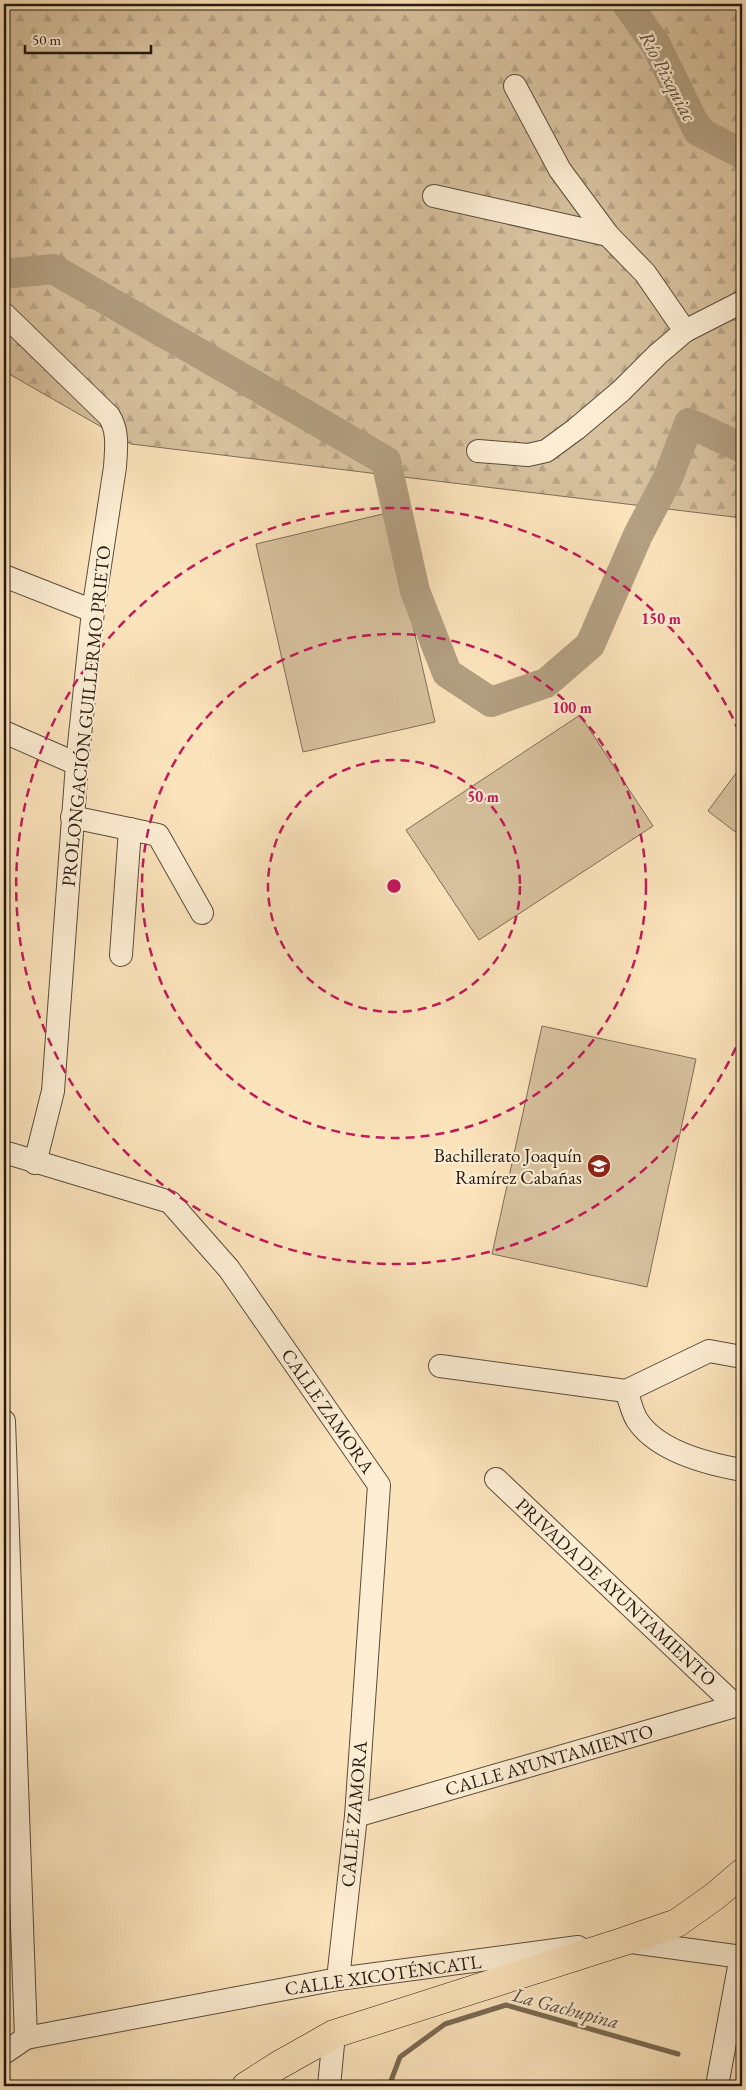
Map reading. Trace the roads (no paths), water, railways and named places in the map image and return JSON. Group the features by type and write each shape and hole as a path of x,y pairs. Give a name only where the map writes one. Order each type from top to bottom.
{"main road":[{"path":"246,2086 334,2034 677,1923 715,1896 742,1872"}],"street":[{"path":"515,86 560,170 608,235 645,273 685,331"},
{"path":"434,196 608,235"},
{"path":"478,451 528,455 546,451 576,429 621,391 657,355 685,331 742,302"},
{"name":"PROLONGACIÓN GUILLERMO PRIETO","path":"4,314 100,407 113,422 116,434 115,467 93,611 72,817 53,1091 35,1163"},
{"path":"4,576 93,611"},
{"path":"4,732 78,764"},
{"path":"72,817 158,835 202,913"},
{"path":"121,955 130,829"},
{"name":"CALLE ZAMORA","path":"4,1152 35,1163 170,1202 229,1269 379,1485 356,1816 338,1979"},
{"path":"440,1366 626,1391 709,1351 742,1357"},
{"path":"626,1391 636,1418 644,1429 659,1441 690,1457 742,1470"},
{"path":"4,1421 10,1794 26,2038 4,2053"},
{"name":"PRIVADA DE AYUNTAMIENTO","path":"496,1479 739,1705"},
{"name":"CALLE AYUNTAMIENTO","path":"356,1816 739,1705"},
{"name":"CALLE XICOTÉNCATL","path":"26,2038 338,1979 625,1941 742,1956"},
{"path":"717,2083 742,1956"},
{"path":"330,2086 334,2034"}],"waterway":[{"name":"Río Pixquiac","path":"627,4 656,45 698,131 742,154"},
{"path":"4,274 53,269 386,461 415,591 447,673 491,702 546,683 590,645 638,535 668,478 689,423 742,448"},
{"name":"La Gachupina","path":"389,2086 400,2057 445,2024 506,2005 678,2054"}],"place":[{"name":"Bachillerato Joaquín Ramírez Cabañas","path":"599,1166"}]}
